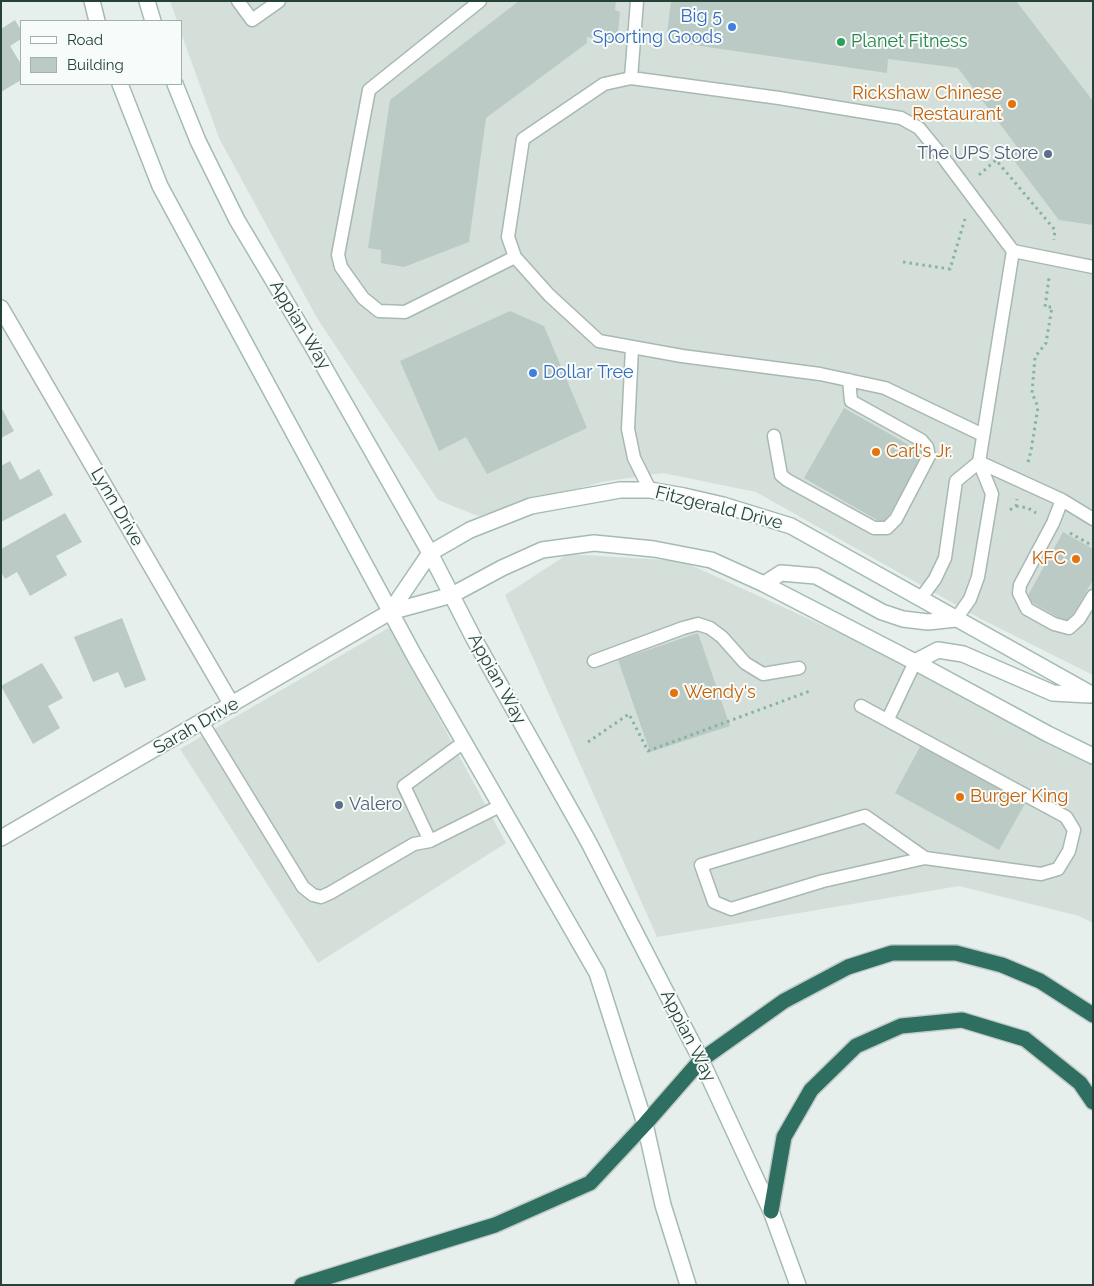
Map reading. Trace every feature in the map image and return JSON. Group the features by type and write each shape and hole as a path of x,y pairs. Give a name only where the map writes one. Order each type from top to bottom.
{"highway":[{"path":"302,1285 496,1225 590,1183 701,1060 784,1001 848,968 892,953 956,953 1002,965 1040,981 1093,1015"},
{"path":"771,1211 784,1137 810,1090 856,1046 901,1026 962,1020 1025,1039 1080,1083 1093,1102"}],"main road":[{"path":"92,1 97,20"},
{"path":"147,1 153,20"},
{"path":"120,85 160,186 390,612 597,973 645,1124 663,1205 688,1285"},
{"name":"Appian Way","path":"175,85 198,142 237,220 311,344 430,553 588,841 701,1060 771,1211 798,1285"},
{"name":"Lynn Drive","path":"1,308 232,705"},
{"name":"Fitzgerald Drive","path":"390,612 430,553 470,530 530,506 620,490 650,490 723,505 791,526 1093,695"},
{"path":"390,612 452,595 502,568 542,550 594,543 654,549 711,560 764,584 1093,756"},
{"path":"764,584 781,573 816,576 882,612 902,619 928,622 956,619"},
{"name":"Sarah Drive","path":"1,838 390,612"},
{"path":"915,662 938,650 963,654 1053,693 1093,695"}],"lane":[{"path":"238,1 252,20 279,1"},
{"path":"480,1 369,90 338,255 341,267 363,298 379,311 405,312 515,257"},
{"path":"631,78 637,1"},
{"path":"983,435 885,388 820,374 739,364 632,348 599,341 549,295 515,257 508,237 524,139 604,84 631,78 780,98 901,118 918,128 942,156 1013,251 1093,267"},
{"path":"956,619 970,599 978,577 992,494 979,462 1013,251"},
{"path":"632,348 628,429 634,458 650,490"},
{"path":"774,436 778,453 778,466 781,475 787,480 874,528 886,528 896,519 928,456 928,447 921,440 851,401 849,380"},
{"path":"979,462 1062,500 1093,519"},
{"path":"921,598 935,579 945,558 956,481 979,462"},
{"path":"1062,500 1053,523 1020,585 1019,592 1027,609 1054,624 1069,628 1079,619 1093,596"},
{"path":"594,661 682,628 698,624 710,628 722,637 744,663 763,674 799,668"},
{"path":"888,719 915,662"},
{"path":"861,706 1066,816 1074,830 1069,851 1058,869 1042,874 925,858 823,880 731,909 714,902 701,865 865,816 925,858"},
{"path":"202,722 303,887 313,895 321,897 330,893 414,844 430,841 500,806"},
{"path":"430,841 404,786 464,742"}],"path":[{"path":"588,742 629,714 648,751 810,691"}],"shaded area":[{"path":"170,1 1093,1 1093,675 981,619 756,492 663,473 602,482 478,516 438,500 317,318 219,138 182,36 182,20 177,20"},
{"path":"568,554 682,561 877,650 1093,763 1093,923 1079,916 959,886 657,937 505,595"},
{"path":"390,627 506,843 318,963 180,749"}],"building":[{"path":"519,1 616,1 615,10 620,12 617,41 587,37 587,43 486,118 469,242 404,267 381,263 381,250 368,248 390,100"},
{"path":"671,1 1016,1 1093,101 1093,225 1059,220 1009,154 1018,148 958,68 888,59 887,73 666,41"},
{"path":"15,20 20,28 20,40 10,46 20,62 20,81 1,92 1,29"},
{"path":"510,311 544,326 587,428 487,474 466,437 439,451 400,361"},
{"path":"1,407 14,431 1,438"},
{"path":"844,408 925,454 884,524 804,478"},
{"path":"10,461 20,480 39,469 53,495 1,522 1,466"},
{"path":"65,513 82,542 56,556 67,575 30,596 17,572 5,579 1,572 1,549"},
{"path":"1063,532 1093,549 1093,580 1068,623 1026,599"},
{"path":"122,618 146,680 125,688 118,672 93,682 74,637"},
{"name":"Wendy's","path":"698,633 730,726 650,752 618,660"},
{"path":"42,663 63,698 48,706 60,728 33,744 1,686"},
{"name":"Burger King","path":"921,745 1026,802 999,850 895,793"}],"place":[{"name":"Big 5 Sporting Goods","path":"732,27"},
{"name":"Planet Fitness","path":"841,42"},
{"name":"Rickshaw Chinese Restaurant","path":"1012,104"},
{"name":"The UPS Store","path":"1048,154"},
{"name":"Dollar Tree","path":"533,373"},
{"name":"Carl's Jr.","path":"876,452"},
{"name":"KFC","path":"1076,559"},
{"name":"Wendy's","path":"674,693"},
{"name":"Burger King","path":"960,797"},
{"name":"Valero","path":"339,805"}]}
